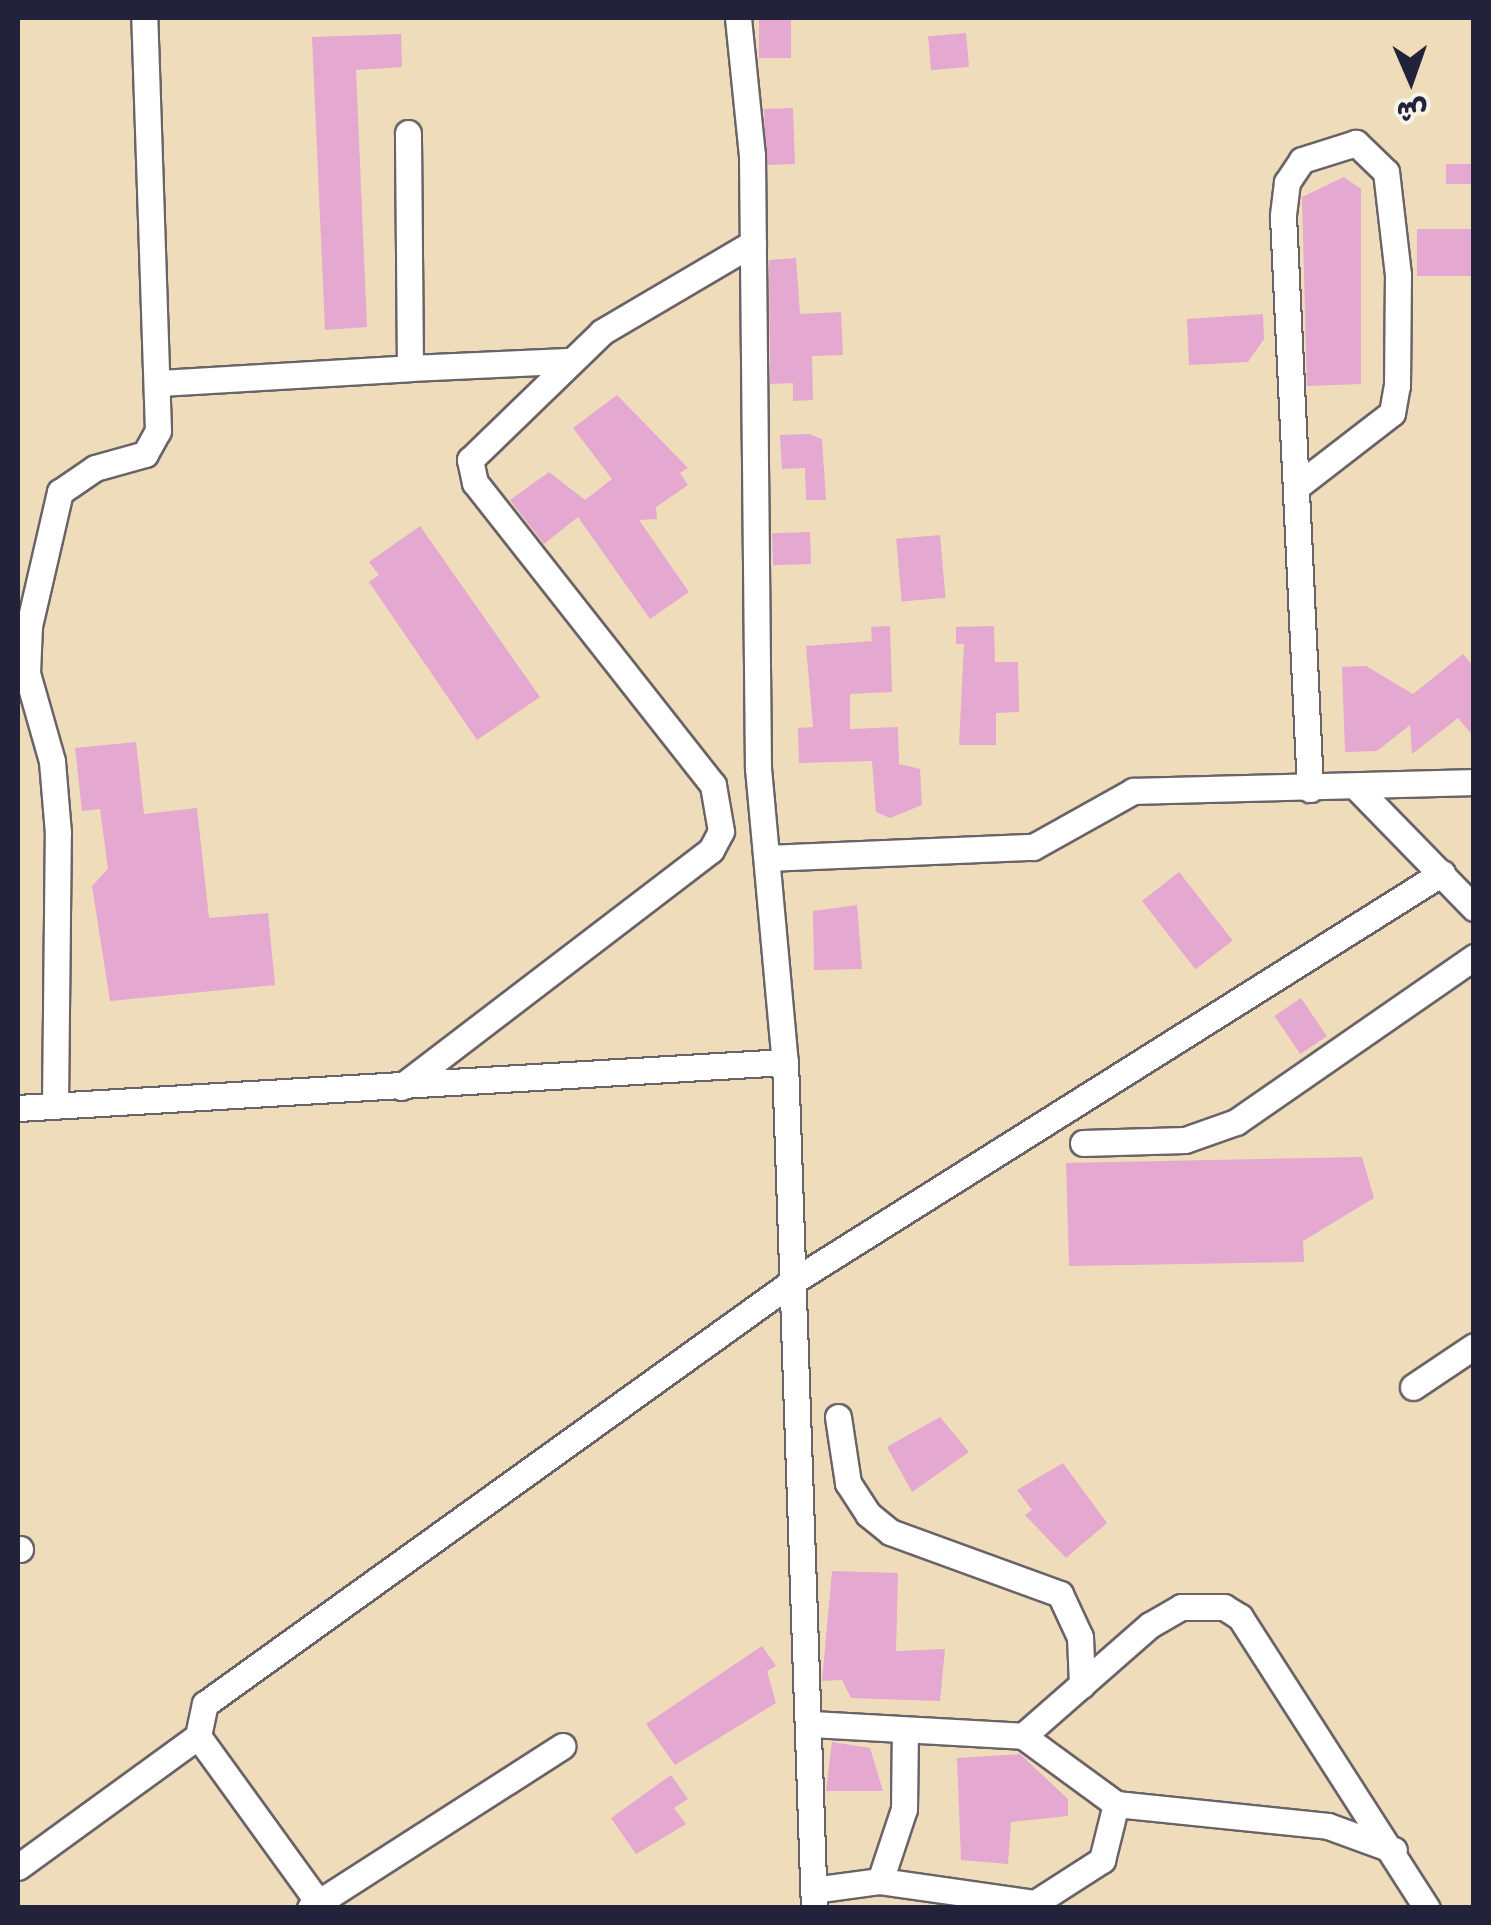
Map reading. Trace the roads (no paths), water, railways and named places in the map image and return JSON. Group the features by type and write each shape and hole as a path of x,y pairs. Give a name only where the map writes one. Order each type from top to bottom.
{"street":[{"path":"54,1106 58,833 52,761 28,672 34,577 68,483 146,454 154,441 160,383 144,18"},
{"path":"738,18 753,242 752,622 785,1062 811,1724 814,1899 880,1881 1035,1903 1102,1860 1116,1804"},
{"path":"408,132 410,368"},
{"path":"1300,484 1392,413 1397,386 1398,274 1386,172 1356,142 1323,146 1286,182 1310,789"},
{"path":"401,1087 711,850 721,832 713,785 470,471 488,433 567,361 648,300 753,242"},
{"path":"160,383 567,361"},
{"path":"767,858 1033,847 1127,793 1474,782"},
{"path":"1357,788 1474,908"},
{"path":"18,1867 198,1736 206,1704 792,1282 1442,873"},
{"path":"1082,1143 1186,1140 1236,1122 1474,957"},
{"path":"18,1108 785,1062"},
{"path":"1412,1387 1474,1346"},
{"path":"838,1417 848,1483 868,1514 890,1532 1060,1594 1080,1637 1082,1684"},
{"path":"1023,1736 1181,1607 1224,1607 1240,1616 1394,1850 1424,1906"},
{"path":"811,1724 1023,1736 1116,1804 1328,1826 1394,1850"},
{"path":"880,1881 904,1809 905,1730"},
{"path":"198,1736 314,1905 562,1746"}]}
